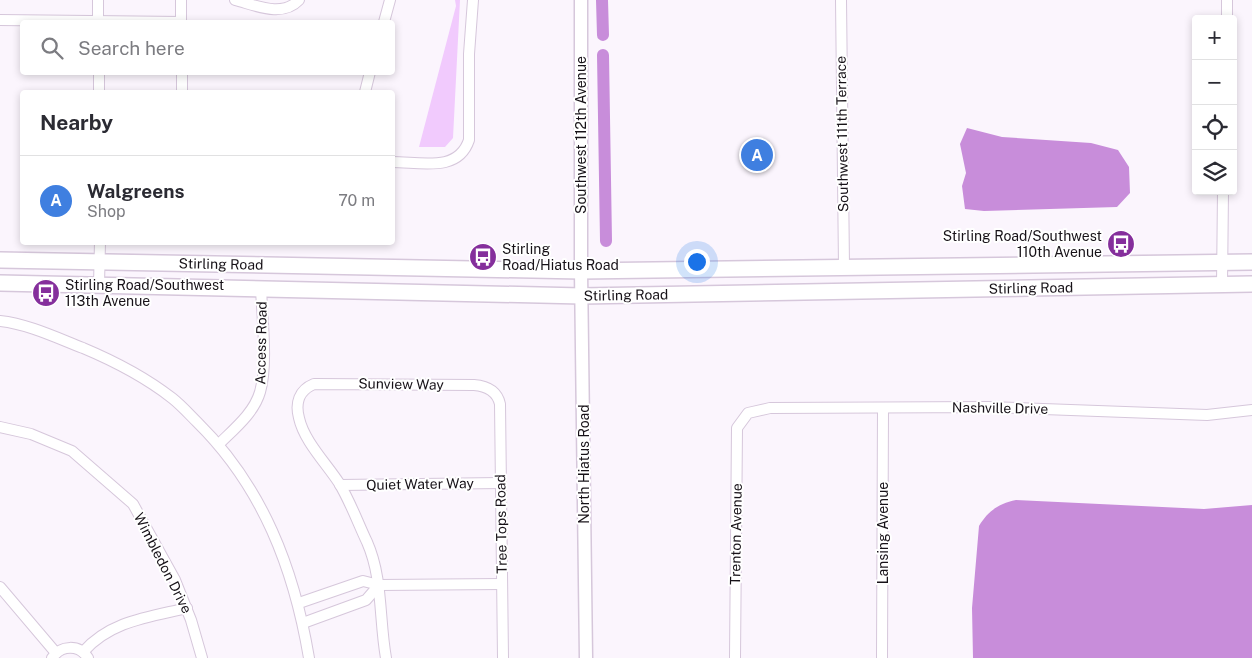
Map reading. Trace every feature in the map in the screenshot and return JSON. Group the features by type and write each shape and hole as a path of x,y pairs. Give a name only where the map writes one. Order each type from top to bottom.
{"main road":[{"name":"Stirling Road","path":"0,260 580,271 1252,262"},
{"name":"Stirling Road","path":"0,283 582,296 1252,284"}],"street":[{"path":"98,0 98,20"},
{"path":"181,0 181,20"},
{"path":"234,0 269,9 281,9 298,2"},
{"path":"385,20 390,0"},
{"path":"395,162 446,163 462,155 469,140 469,54 473,0"},
{"name":"Southwest 112th Avenue","path":"580,271 581,0"},
{"name":"Southwest 111th Terrace","path":"841,0 844,267"},
{"path":"1227,0 1227,15"},
{"path":"0,20 20,20"},
{"path":"98,75 99,90"},
{"path":"182,75 182,90"},
{"path":"366,90 369,75"},
{"path":"1222,285 1223,195"},
{"path":"99,285 100,245"},
{"name":"North Hiatus Road","path":"580,271 582,296 586,658"},
{"name":"Access Road","path":"219,444 246,417 260,393 263,363 261,288"},
{"path":"0,321 62,340 118,363 173,399 219,444 262,508 285,559 299,603 309,658"},
{"name":"Sunview Way","path":"340,485 299,420 298,401 307,387 322,383 474,385 486,387 494,392"},
{"name":"Tree Tops Road","path":"494,392 500,404 503,658"},
{"name":"Nashville Drive","path":"748,413 770,408 988,407 1207,415 1252,410"},
{"name":"Lansing Avenue","path":"882,658 883,408"},
{"name":"Trenton Avenue","path":"735,658 737,428 748,413"},
{"name":"Wimbledon Drive","path":"0,427 31,434 72,451 133,504 175,580 187,608 202,658"},
{"name":"Quiet Water Way","path":"340,485 501,483"},
{"path":"340,485 368,544 379,585 380,612 386,658"},
{"path":"299,603 363,581 379,585 502,584"},
{"path":"303,623 366,600 379,585"},
{"path":"0,587 54,656 66,648 73,648 86,655 101,635 113,628 187,608"}],"shaded area":[{"path":"455,0 460,0 453,138 445,147 419,147 456,6"},
{"path":"967,128 1002,137 1091,143 1118,150 1129,167 1130,193 1117,207 984,211 965,209 962,186 966,173 960,144"},
{"path":"1016,500 1204,509 1252,505 1252,658 973,658 972,608 979,526 994,509"}],"waterway":[{"path":"602,0 603,35"},
{"path":"603,55 606,241"}],"place":[{"name":"Walgreens","path":"757,155"},
{"name":"Stirling Road/Southwest 110th Avenue","path":"1121,244"},
{"name":"Stirling Road/Hiatus Road","path":"483,257"},
{"name":"Stirling Road/Southwest 113th Avenue","path":"46,293"}]}
